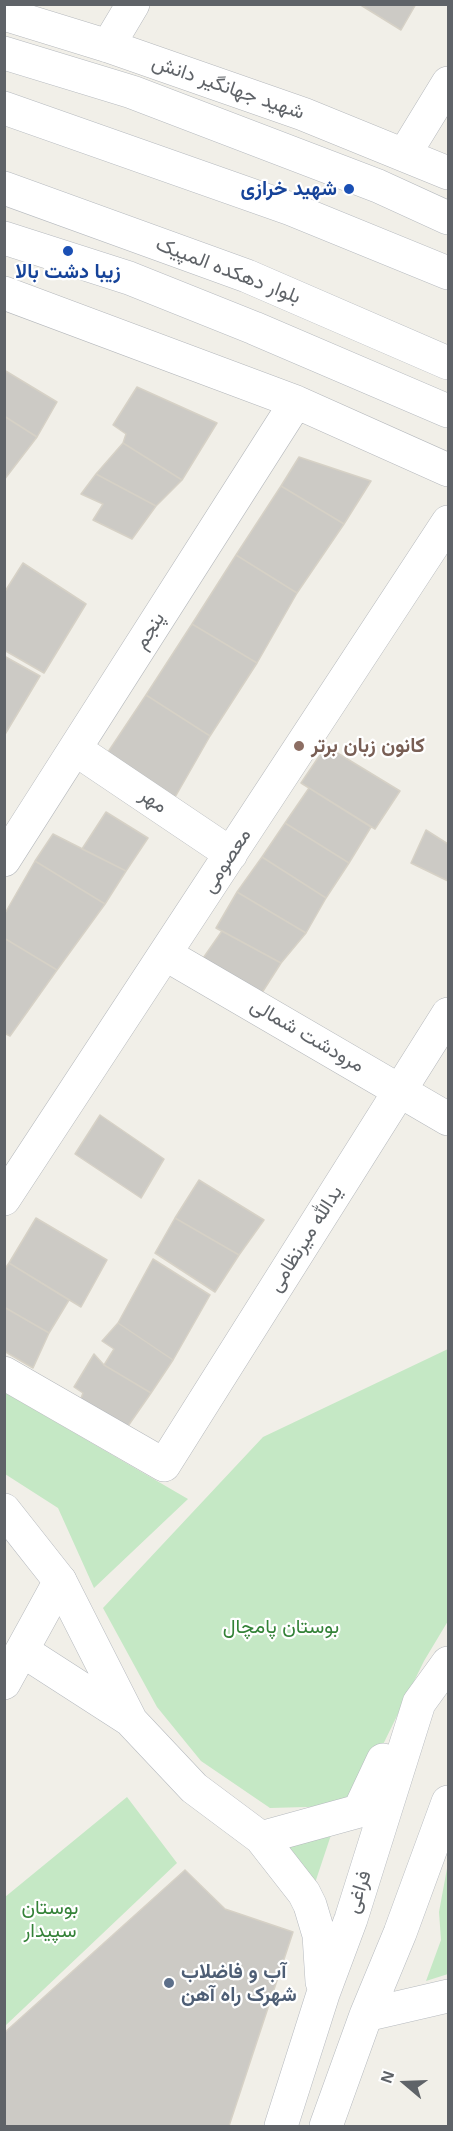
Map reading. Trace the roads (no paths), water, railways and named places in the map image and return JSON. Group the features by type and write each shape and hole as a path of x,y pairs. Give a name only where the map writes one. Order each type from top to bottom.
{"street":[{"path":"108,46 133,4"},
{"name":"شهید جهانگیر دانش","path":"4,14 108,46 303,114 448,173"},
{"path":"4,52 143,96 378,186 448,218"},
{"path":"404,155 448,83"},
{"path":"4,108 291,209 448,273"},
{"name":"بلوار دهکده المپیک","path":"4,188 247,276 448,363"},
{"path":"4,238 129,278 254,328 448,411"},
{"path":"4,292 296,402 448,470"},
{"name":"پنجم","path":"4,860 296,402"},
{"name":"معصومی","path":"4,1199 448,522"},
{"name":"مهر","path":"75,749 231,854"},
{"name":"مرودشت شمالی","path":"165,954 448,1119"},
{"name":"یدالله میرنظامی","path":"4,1373 164,1465 448,1014"},
{"path":"4,1510 60,1581 130,1720"},
{"path":"4,1683 60,1581"},
{"path":"23,1651 130,1720 194,1788 261,1839 304,1893 310,1905 319,1935 323,1994"},
{"name":"فراغی","path":"281,2127 323,1994 351,1919 419,1703 448,1663"},
{"path":"261,1839 359,1810 391,1745 419,1703"},
{"path":"326,2127 366,2015 400,1933 448,1802"},
{"path":"366,2015 448,1996"}],"place":[{"name":"شهید خرازی","path":"349,189"},
{"name":"زیبا دشت بالا","path":"68,251"},
{"name":"کانون زبان برتر","path":"299,746"},
{"name":"آب و فاضلاب شهرک راه آهن","path":"169,1983"}],"park label":[{"name":"بوستان پامچال","path":"281,1627"},
{"name":"بوستان سپیدار","path":"50,1920"}]}
